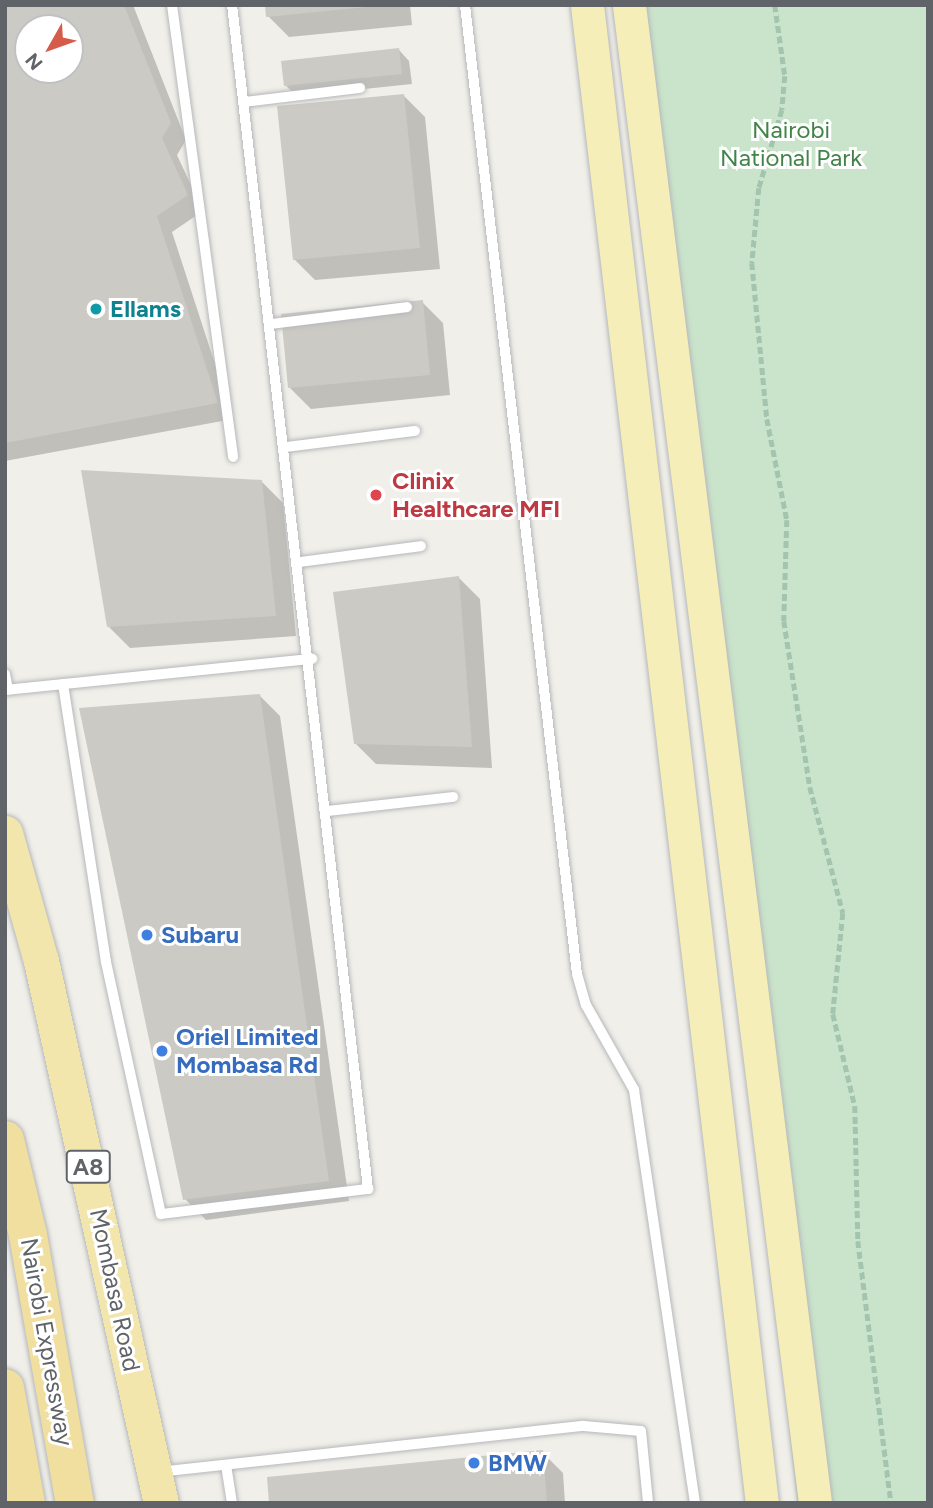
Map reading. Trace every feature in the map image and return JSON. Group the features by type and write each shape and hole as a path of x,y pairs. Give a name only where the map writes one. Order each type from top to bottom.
{"highway":[{"name":"Mombasa Road","path":"5,834 44,975 158,1487"},
{"name":"Nairobi Expressway","path":"5,1140 60,1414 75,1503"},
{"name":"Nairobi Expressway","path":"5,1388 26,1503"},
{"path":"60,1414 86,1503"}],"main road":[{"path":"587,5 762,1503"},
{"path":"629,5 814,1503"}],"lane":[{"path":"172,5 233,457"},
{"path":"64,684 106,962 161,1214 368,1189 312,659 232,5"},
{"path":"465,5 577,974 586,1005 634,1090 695,1503"},
{"path":"244,102 360,88"},
{"path":"271,324 407,307"},
{"path":"286,447 415,431"},
{"path":"300,562 421,546"},
{"path":"5,674 7,690 312,659"},
{"path":"328,811 453,797"},
{"path":"158,1487 226,1465 584,1426 641,1432 648,1503"},
{"path":"226,1465 232,1503"}],"path":[{"path":"775,5 784,88 759,188 753,276 767,419 787,520 784,621 810,787 843,913 833,1014 856,1106 858,1241 891,1503"}],"green space":[{"name":"Nairobi National Park","path":"639,5 928,5 928,1503 797,1503"}],"building":[{"name":"Ellams","path":"5,5 124,5 171,123 162,138 188,195 157,216 218,403 5,443"},
{"path":"265,5 367,5 367,7 266,17"},
{"path":"399,48 402,74 284,86 281,61"},
{"path":"404,94 420,248 293,260 277,106"},
{"path":"423,300 430,375 288,388 281,314"},
{"path":"81,470 262,480 276,616 107,627"},
{"path":"459,576 472,747 354,744 333,592"},
{"path":"260,694 329,1181 183,1200 79,708"},
{"name":"BMW","path":"543,1450 547,1503 269,1503 267,1477"}],"place":[{"name":"Ellams","path":"96,309"},
{"name":"Clinix Healthcare MFI","path":"376,495"},
{"name":"Subaru","path":"147,935"},
{"name":"Oriel Limited Mombasa Rd","path":"162,1051"},
{"name":"BMW","path":"474,1463"}]}
